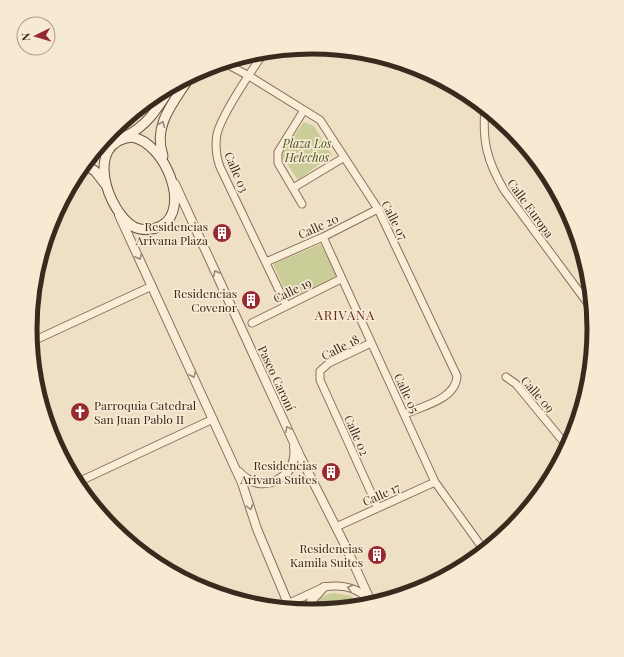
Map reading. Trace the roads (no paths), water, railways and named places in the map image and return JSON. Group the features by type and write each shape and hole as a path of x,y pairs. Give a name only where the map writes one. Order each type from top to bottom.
{"main road":[{"path":"164,161 159,145 160,128 186,84"},
{"path":"109,143 136,130 150,119 165,97"},
{"name":"Paseo Caroní","path":"132,137 141,139 154,149 164,161 173,189 175,206 170,219 161,226 150,230 134,226 123,216 111,196 104,164 107,152 117,140 132,137"},
{"path":"89,168 102,177 111,196"}],"street":[{"name":"Calle 03","path":"260,59 217,132 216,157 286,305"},
{"name":"Calle 07","path":"231,66 320,120 343,158 378,209 457,376 457,384 445,397 405,414"},
{"path":"302,204 278,163 278,152 304,110"},
{"name":"Calle Europa","path":"485,115 484,139 493,172 504,190 585,300"},
{"path":"293,188 343,158"},
{"name":"Paseo Caroní","path":"164,161 294,443 369,597"},
{"name":"Paseo Caroní","path":"111,196 248,497 257,529 284,602"},
{"name":"Calle 20","path":"266,262 323,237 378,209"},
{"name":"Calle 05","path":"323,237 435,482 481,545"},
{"name":"Calle 19","path":"252,323 341,278"},
{"path":"38,339 152,286"},
{"name":"Calle 18","path":"320,371 328,363 372,343"},
{"name":"Calle 02","path":"320,371 320,380 378,508"},
{"name":"Calle 09","path":"506,377 516,384 563,441"},
{"path":"82,480 213,419"},
{"path":"235,467 244,477 254,483 266,484 278,480 287,473 294,462 294,443"},
{"name":"Calle 17","path":"336,527 435,482"},
{"path":"294,603 324,587 341,586 356,590 366,598"},
{"path":"310,604 324,587"}],"place":[{"name":"Residencias Arivana Plaza","path":"222,233"},
{"name":"Residencias Covenor","path":"251,300"},
{"name":"Parroquia Catedral San Juan Pablo II","path":"80,412"},
{"name":"Residencias Arivana Suites","path":"331,472"},
{"name":"Residencias Kamila Suites","path":"377,555"}],"district":[{"name":"ARIVANA","path":"345,314"}],"park label":[{"name":"Plaza Los Helechos","path":"307,150"}]}
